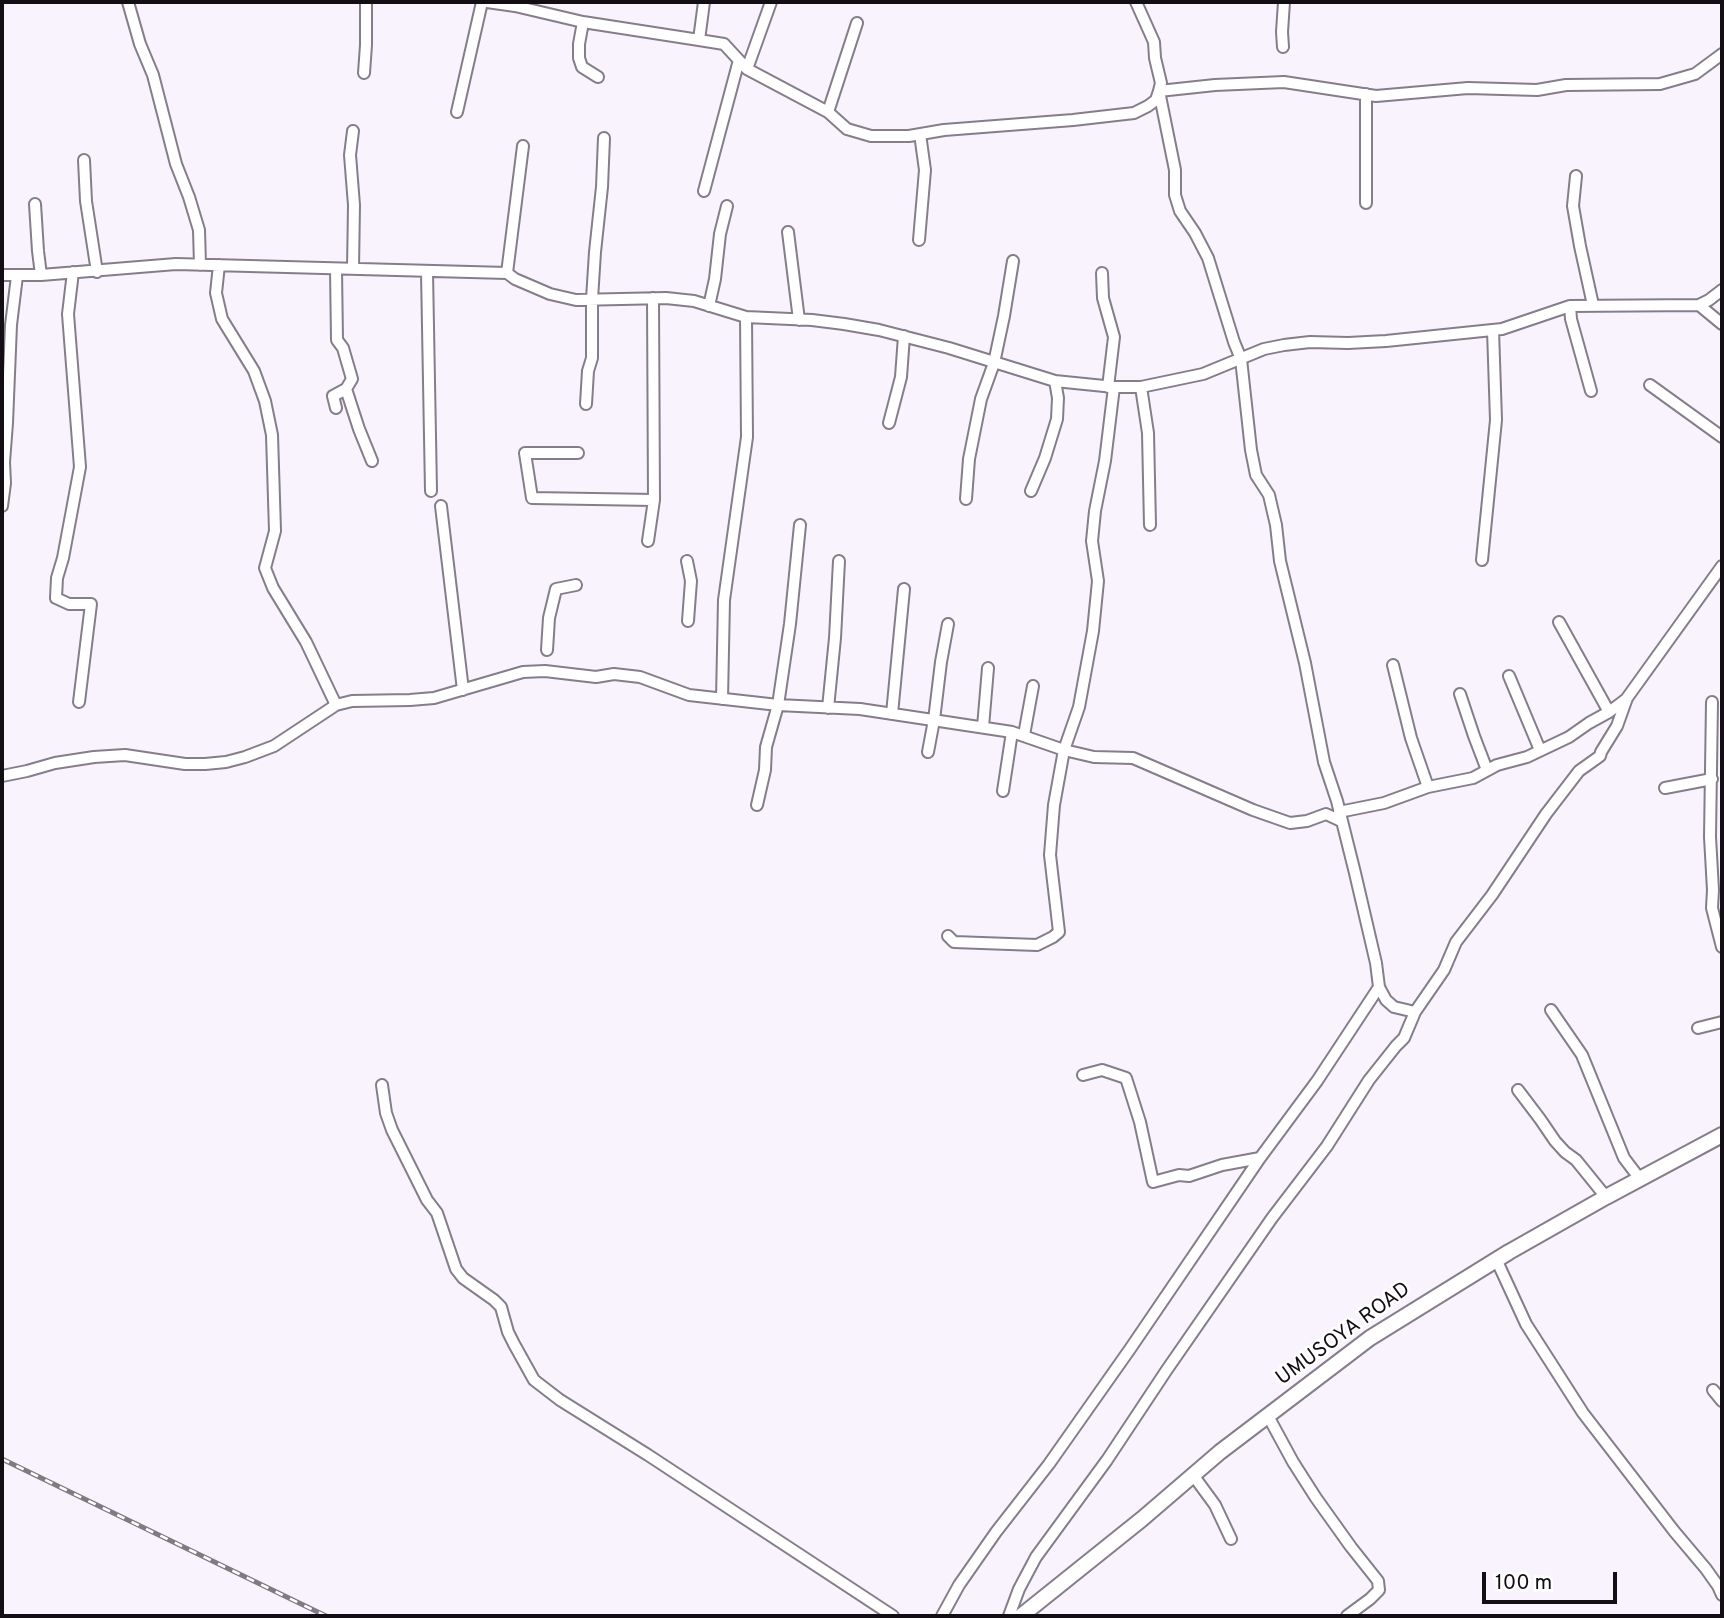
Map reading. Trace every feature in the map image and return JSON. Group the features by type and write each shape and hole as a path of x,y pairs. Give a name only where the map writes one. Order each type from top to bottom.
{"main road":[{"name":"UMUSOYA ROAD","path":"1021,1616 1193,1475 1370,1338 1496,1259 1722,1135"}],"street":[{"path":"128,2 140,44 153,75 176,164 199,230 200,265"},
{"path":"364,73 366,2"},
{"path":"457,112 482,2"},
{"path":"492,2 583,22 724,44 743,64 828,112 847,129 871,136 909,136 944,130 1134,113 1148,106 1156,100 1161,83 1154,42 1136,2"},
{"path":"699,40 705,2"},
{"path":"704,191 743,64 771,2"},
{"path":"1283,47 1284,2"},
{"path":"583,22 579,58 582,67 598,77"},
{"path":"828,112 857,23"},
{"path":"1159,92 1215,85 1284,82 1376,96 1468,88 1537,90 1566,85 1660,84 1695,75 1722,54"},
{"path":"1159,92 1175,170 1175,195 1180,211 1208,258 1241,359 1256,475 1269,495 1280,561 1305,663 1324,762 1340,817 1380,987 1386,1000 1394,1007 1415,1012"},
{"path":"1366,94 1366,202"},
{"path":"352,270 354,205 350,155 353,131"},
{"path":"919,240 925,170 920,134"},
{"path":"586,404 588,371 592,358 592,299 604,138"},
{"path":"507,273 523,146"},
{"path":"84,160 86,201 97,272"},
{"path":"1576,176 1573,206 1593,305"},
{"path":"35,204 41,275"},
{"path":"709,306 727,206"},
{"path":"788,232 799,320"},
{"path":"966,499 969,459 981,398 994,363 1013,261"},
{"path":"2,275 97,272 151,265 507,273 550,294 576,300 666,298 694,301 746,317 844,324 949,348 1055,381 1111,387 1141,387 1203,374 1264,349 1284,345 1386,341 1493,330 1513,326 1570,306 1699,305 1722,290"},
{"path":"219,265 216,293 222,319 254,371 265,401 272,435 275,531 265,568 273,588 306,642 336,705"},
{"path":"336,269 337,340 343,348 352,379 346,389 333,396 336,408"},
{"path":"73,272 68,314 80,467 57,578 56,598 69,604 91,604 79,702"},
{"path":"427,272 431,491"},
{"path":"948,936 954,942 1037,945 1059,932 1050,855 1054,805 1064,750 1079,707 1093,631 1098,581 1092,541 1105,461 1111,387 1114,337 1103,298 1102,273"},
{"path":"2,506 11,325 17,276"},
{"path":"648,541 654,500 653,298"},
{"path":"1699,305 1722,324"},
{"path":"1570,306 1571,319 1591,391"},
{"path":"722,699 724,600 747,438 746,317"},
{"path":"1482,560 1496,420 1493,330"},
{"path":"888,422 901,377 904,336"},
{"path":"1031,491 1057,419 1058,398 1055,381"},
{"path":"1650,385 1722,437"},
{"path":"1141,387 1148,433 1150,524"},
{"path":"346,389 372,461"},
{"path":"578,453 525,453 532,498 654,500"},
{"path":"441,506 463,690"},
{"path":"757,806 765,769 766,747 778,705 800,525"},
{"path":"687,561 691,581 688,621"},
{"path":"828,708 839,561"},
{"path":"1009,1616 1018,1589 1036,1557 1107,1460 1272,1218 1327,1146 1369,1080 1405,1038 1415,1012 1444,970 1457,942 1579,771 1600,756 1627,698 1722,566"},
{"path":"547,650 549,618 556,589 576,585"},
{"path":"892,714 904,589"},
{"path":"1559,622 1609,712"},
{"path":"928,752 947,624"},
{"path":"1393,665 1411,738 1428,787"},
{"path":"983,727 988,668"},
{"path":"2,775 55,763 125,755 185,764 226,762 274,746 336,705 352,701 434,698 523,672 545,671 596,677 614,674 640,677 689,695 778,705 860,709 1012,732 1094,757 1133,758 1253,810 1290,823 1307,821 1326,814 1340,817 1428,787 1473,778 1497,765 1527,757 1569,737 1627,698"},
{"path":"1509,676 1541,750"},
{"path":"1024,735 1033,686"},
{"path":"1460,694 1487,770"},
{"path":"1712,702 1712,908 1722,947"},
{"path":"1003,791 1012,732"},
{"path":"1665,788 1712,779"},
{"path":"942,1616 959,1585 1130,1349 1380,987"},
{"path":"1551,1010 1582,1055 1624,1158 1640,1179"},
{"path":"1698,1028 1722,1022"},
{"path":"1083,1076 1102,1070 1126,1079 1140,1122 1153,1182 1260,1158"},
{"path":"382,1085 386,1113 392,1130 427,1200 437,1213 456,1269 463,1278 501,1307 513,1344 534,1380 893,1616"},
{"path":"1518,1090 1555,1141 1576,1160 1606,1197"},
{"path":"1496,1259 1526,1324 1583,1413 1706,1569 1722,1595"},
{"path":"1713,1390 1722,1401"},
{"path":"1268,1416 1316,1498 1378,1581 1379,1590 1347,1616"},
{"path":"1193,1475 1215,1506 1231,1539"}],"railway":[{"path":"2,1459 326,1616"}]}
